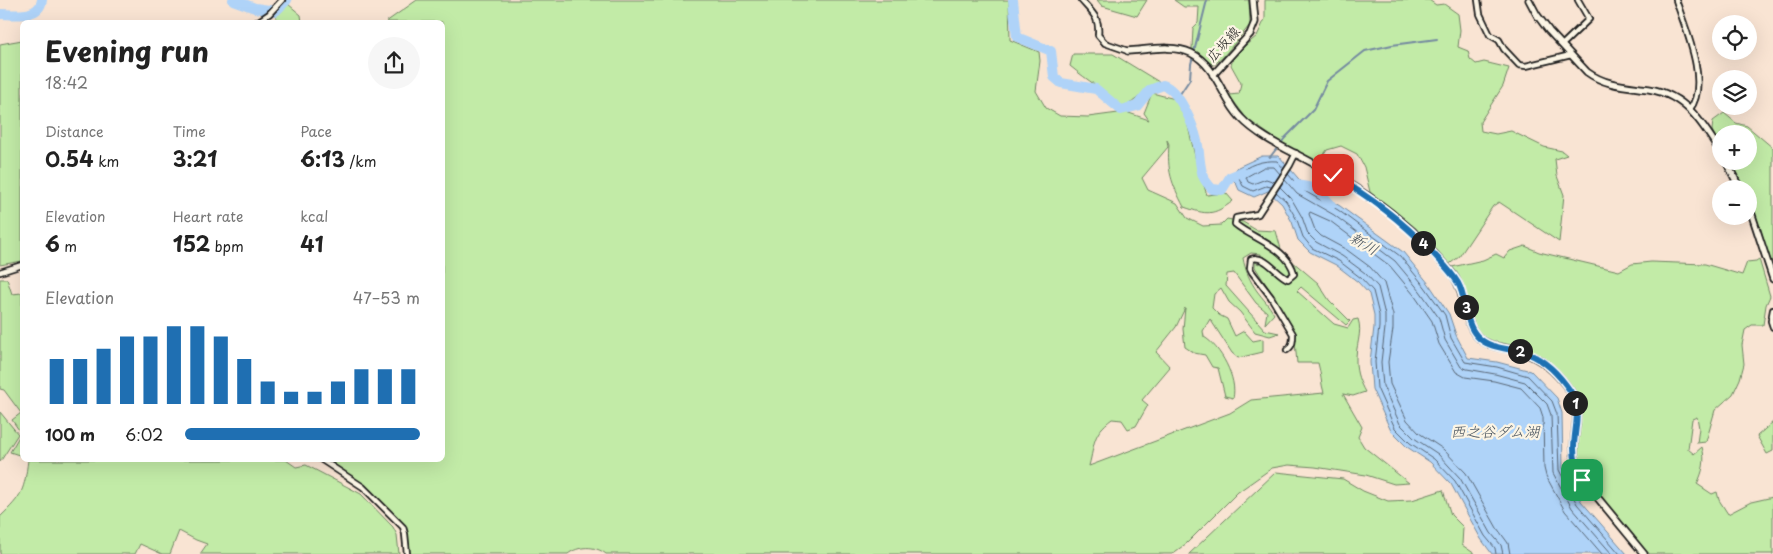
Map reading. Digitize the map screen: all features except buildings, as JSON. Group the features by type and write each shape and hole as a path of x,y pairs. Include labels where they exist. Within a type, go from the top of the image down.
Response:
{"street":[{"path":"260,20 269,14 282,0"},
{"path":"1081,0 1096,16 1099,25 1098,35 1105,43 1128,51 1170,49 1186,51 1202,60 1239,117 1249,126 1370,197 1411,230 1452,273 1460,285 1470,324 1476,336 1484,342 1517,350 1542,361 1570,391 1577,410 1574,446 1577,470 1582,480 1644,554"},
{"name":"広坂線","path":"1213,75 1250,34 1255,22 1253,0"},
{"path":"1478,0 1480,14 1490,35 1499,40 1504,49 1519,65 1526,66 1571,55"},
{"path":"1529,0 1541,21 1594,78 1622,87 1650,89 1669,95 1690,109 1705,126 1712,138"},
{"path":"1562,45 1589,19 1578,0"},
{"path":"1676,0 1692,46 1696,67 1697,94 1690,109"},
{"path":"1287,350 1293,340 1293,334 1252,272 1250,268 1251,259 1258,258 1264,260 1281,276 1288,279 1294,274 1293,268 1272,247 1235,224 1236,218 1258,214 1296,153"},
{"path":"1755,225 1773,279"},
{"path":"0,272 20,266"},
{"path":"1773,310 1771,321 1773,327"},
{"path":"325,462 363,487 403,527 407,554"}],"green space":[{"path":"417,0 1009,0 1010,40 1039,52 1040,61 1036,91 1046,108 1060,116 1088,117 1126,112 1149,120 1144,113 1152,93 1175,99 1187,122 1197,165 1207,195 1226,193 1233,201 1210,213 1184,207 1171,176 1169,144 1167,140 1168,147 1142,178 1148,190 1177,203 1187,218 1203,226 1221,225 1227,219 1243,222 1256,230 1276,231 1281,249 1318,283 1329,300 1350,321 1346,325 1301,287 1297,291 1334,324 1348,328 1353,320 1358,319 1360,330 1356,366 1365,392 1353,396 1343,394 1362,427 1358,437 1364,447 1409,483 1394,484 1366,475 1315,467 1289,465 1272,468 1238,492 1187,543 1172,554 606,554 597,549 582,548 568,554 410,554 405,526 399,518 371,490 332,462 445,462 445,20 389,20","holes":["1251,253 1261,254 1259,264 1255,262 1255,267 1287,318 1295,342 1297,363 1318,363 1324,393 1251,400 1230,413 1089,466 1095,439 1106,424 1112,419 1122,420 1128,429 1136,426 1148,405 1142,400 1170,367 1156,352 1176,327 1185,308 1183,329 1185,347 1194,353 1205,355 1212,367 1218,368 1225,396 1233,398 1233,382 1222,355 1204,337 1203,331 1210,319 1232,353 1238,358 1263,352 1263,339 1253,341 1244,331 1235,336 1227,319 1219,315 1212,308 1214,294 1221,288 1229,302 1240,312 1255,332 1270,336 1279,333 1265,330 1226,286 1227,274 1234,273 1256,303 1267,312 1265,324 1274,314 1252,283 1246,271 1243,258"]},
{"path":"1097,0 1147,0 1137,16 1102,6"},
{"path":"1174,0 1249,0 1250,25 1214,65 1192,49 1193,28 1198,23 1199,7 1184,7"},
{"path":"1265,0 1429,0 1436,5 1444,4 1458,14 1460,30 1458,47 1468,51 1470,59 1476,64 1484,62 1509,68 1503,86 1480,122 1481,131 1496,134 1511,131 1544,147 1562,151 1567,155 1555,159 1557,176 1564,195 1559,242 1499,202 1493,206 1459,257 1448,265 1416,228 1370,192 1364,167 1357,154 1341,146 1327,150 1317,165 1247,119 1229,95 1239,94 1241,83 1231,65 1235,54 1257,36 1265,19"},
{"path":"288,4 301,15 302,20 276,20 276,16"},
{"path":"20,40 20,261 0,265 0,44"},
{"path":"1073,54 1113,54 1159,82 1133,102 1121,107 1070,66"},
{"path":"1721,115 1726,115 1736,123 1743,125 1713,125 1713,121"},
{"path":"1757,134 1773,148 1773,260 1771,263 1757,222 1757,180 1737,180 1731,170 1757,170"},
{"path":"1525,246 1539,252 1619,271 1632,264 1651,262 1705,264 1742,275 1747,262 1759,259 1770,296 1766,305 1763,325 1752,325 1745,330 1742,345 1744,364 1733,394 1715,410 1706,442 1697,443 1699,428 1697,417 1692,419 1688,449 1694,454 1702,447 1703,466 1697,484 1712,494 1717,492 1719,500 1728,514 1751,502 1773,497 1773,554 1650,554 1643,549 1632,533 1587,485 1577,464 1576,450 1581,408 1571,388 1545,359 1523,350 1490,342 1479,337 1471,327 1453,275 1452,267 1483,260 1496,254 1504,258 1510,251"},
{"path":"0,279 7,279 12,294 20,293 20,412 4,390 0,389"},
{"path":"0,412 18,434 0,462"},
{"path":"20,414 20,432 12,420"},
{"path":"1773,422 1773,451 1767,454 1757,436"},
{"path":"20,435 20,455 10,452"},
{"path":"28,462 289,462 296,467 306,465 361,494 393,527 397,535 399,554 200,554 207,544 179,531 170,554 162,554 140,544 135,554 0,554 0,517 18,497 25,479"},
{"path":"1276,472 1343,479 1363,491 1388,501 1412,500 1443,490 1451,515 1463,527 1462,545 1475,554 1189,554"}],"water":[{"name":"西之谷ダム湖","path":"1262,156 1279,156 1304,185 1340,206 1403,252 1429,284 1449,314 1456,335 1468,358 1497,362 1531,371 1557,398 1562,413 1563,468 1581,501 1627,554 1492,554 1481,539 1451,484 1430,462 1407,447 1391,431 1372,389 1370,362 1374,315 1369,294 1358,282 1336,265 1310,252 1298,240 1292,222 1282,204 1268,191 1254,197 1239,190 1236,183 1230,177 1238,167"}],"waterway":[{"path":"0,14 19,15 31,13 40,6 42,0"},
{"name":"新川","path":"233,0 255,8 276,11 287,0"},
{"name":"新川","path":"1013,0 1017,37 1051,51 1054,77 1061,83 1096,89 1121,110 1137,106 1150,90 1163,85 1174,93 1185,108 1197,141 1203,176 1212,189 1222,190 1230,177 1242,172"},
{"path":"1178,97 1190,79 1191,64 1207,0"},
{"path":"1270,157 1285,138 1313,110 1327,81 1365,51 1437,39"},
{"name":"新川","path":"1296,185 1313,188 1320,192 1331,205"}],"route":[{"path":"1333,175 1370,197 1392,214 1411,230 1452,273 1460,285 1470,324 1476,336 1492,346 1517,350 1542,361 1570,391 1577,410 1574,457 1582,480"}]}
